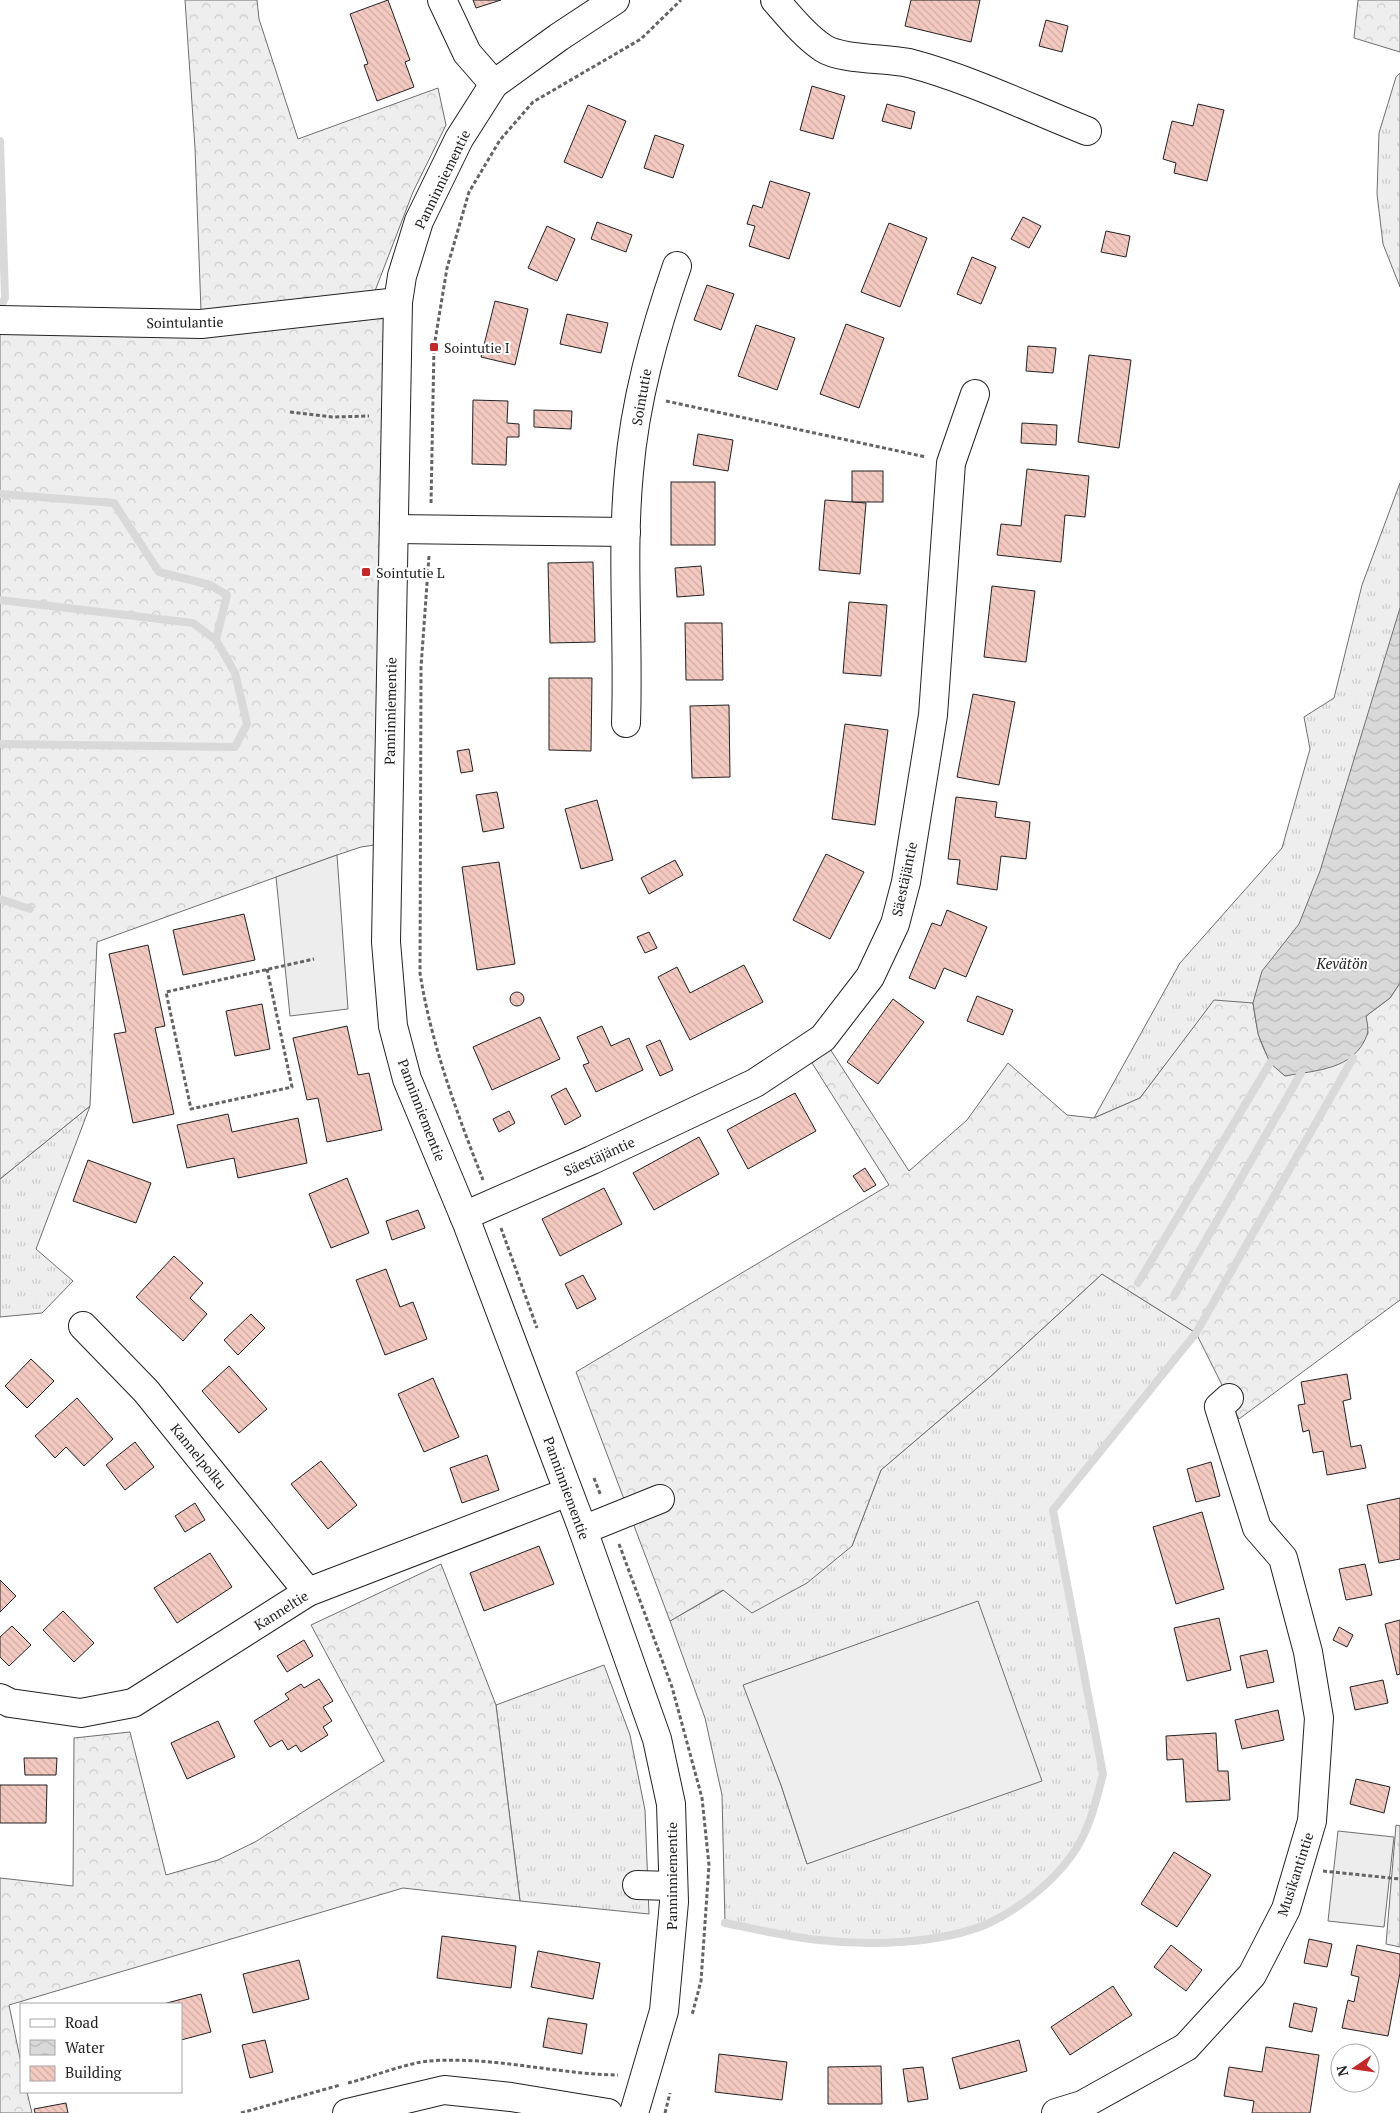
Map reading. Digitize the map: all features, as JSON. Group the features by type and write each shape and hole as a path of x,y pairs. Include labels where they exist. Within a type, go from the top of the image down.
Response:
{"street":[{"path":"442,0 467,53 494,84"},
{"name":"Panninniementie","path":"615,0 559,36 494,84 459,139 419,221 402,276 398,302 386,942 393,1026 407,1079 464,1216 583,1530 657,1739 671,1804 673,1886 664,2011 634,2113"},
{"path":"775,0 793,21 824,49 850,56 909,63 959,80 1087,131"},
{"name":"Sointutie","path":"626,723 626,532 629,471 653,334 677,266"},
{"name":"Sointulantie","path":"0,320 201,324 398,302"},
{"name":"Säestäjäntie","path":"464,1216 592,1160 755,1083 823,1038 870,976 895,924 906,882 931,725 951,463 976,394"},
{"path":"395,529 626,532"},
{"name":"Kannelpolku","path":"83,1326 146,1391 308,1592"},
{"name":"Musikantintie","path":"1056,2113 1082,2105 1186,2047 1252,1975 1286,1909 1312,1821 1319,1718 1308,1652 1283,1558 1257,1528 1219,1407 1229,1398"},
{"name":"Kanneltie","path":"0,1698 10,1703 81,1713 133,1703 308,1592 568,1492"},
{"path":"583,1530 660,1499"},
{"path":"637,1885 673,1886"},
{"path":"347,2113 444,2090 511,2097 608,2113"}],"path":[{"path":"541,1337 460,1119 427,1016 420,973 421,667 432,530 434,348 447,268 469,192 500,140 533,102 641,39 682,0"},
{"path":"641,396 791,426 951,463"},
{"path":"290,412 332,417 397,416"},
{"path":"267,969 292,1087 191,1109 166,992 267,969 314,959"},
{"path":"592,1472 672,1687 702,1798 708,1875 702,1982 691,2018"},
{"path":"1298,1868 1400,1879"},
{"path":"665,2113 671,2090"}],"green space":[{"path":"185,0 257,0 259,19 298,139 438,88 446,125 413,192 375,291 201,311 195,148"},
{"path":"1358,0 1400,0 1400,52 1354,38"},
{"path":"1400,73 1400,287 1383,244 1377,194 1379,133 1396,77"},
{"path":"398,302 388,843 361,847 337,855 97,942 90,1106 0,1179 0,320"},
{"path":"1400,483 1400,1057 1305,1119 1214,1001 1140,1098 1094,1118 1180,963 1282,848 1310,749 1304,717 1334,698 1362,585"},
{"path":"1400,983 1400,1300 1239,1419 1196,1333 1102,1274 990,1377 881,1470 852,1546 807,1583 752,1613 723,1590 670,1621 576,1372 889,1185 812,1063 830,1049 909,1171 967,1120 1008,1063 1067,1115 1094,1118 1140,1098 1214,1000 1253,1003 1259,1034 1265,1052 1285,1076 1368,1034 1366,1016 1390,998"},
{"path":"90,1106 36,1249 73,1281 42,1313 0,1317 0,1179"},
{"path":"1102,1274 1196,1333 1053,1510 1103,1774 1098,1795 1083,1836 1072,1855 1055,1876 1034,1895 1011,1911 987,1924 948,1936 904,1942 839,1942 795,1937 725,1923 722,1795 705,1718 670,1621 724,1590 852,1546 881,1470 990,1377","holes":["978,1602 807,1864 781,1785 744,1685"]},
{"path":"441,1564 496,1705 520,1901 403,1888 9,2005 20,2058 20,2093 27,2093 32,2113 0,2113 0,1878 73,1886 74,1738 130,1732 166,1875 218,1860 255,1842 384,1761 311,1625"},
{"path":"978,1601 1042,1781 807,1864 781,1785 743,1685"},
{"path":"604,1665 630,1735 645,1810 649,1914 520,1901 496,1705"},
{"path":"1396,1825 1400,1826 1400,1947 1386,1944"}],"shaded area":[{"path":"337,855 348,1009 290,1016 276,877"},
{"path":"1338,1831 1394,1837 1384,1927 1328,1921"}],"water":[{"name":"Kevätön","path":"1400,608 1400,983 1390,998 1366,1016 1367,1035 1361,1047 1353,1055 1344,1062 1322,1070 1285,1076 1270,1063 1258,1034 1253,1003 1262,971 1299,924 1320,871"}],"building":[{"path":"388,0 410,60 405,62 414,87 377,101 364,65 368,64 350,14"},
{"path":"473,0 501,0 476,8"},
{"path":"911,0 980,0 971,42 905,26"},
{"path":"1046,20 1068,26 1062,52 1039,46"},
{"path":"812,86 845,96 833,139 800,130"},
{"path":"887,104 915,112 911,129 882,121"},
{"path":"1198,104 1224,110 1207,181 1174,173 1176,163 1163,159 1172,121 1193,126"},
{"path":"588,105 626,121 602,178 564,162"},
{"path":"655,135 684,145 673,178 644,168"},
{"path":"770,181 810,193 789,259 749,246 755,226 747,224 753,205 762,208"},
{"path":"1023,217 1041,226 1029,248 1011,239"},
{"path":"597,222 632,235 626,252 591,239"},
{"path":"889,223 927,238 900,307 861,292"},
{"path":"547,226 575,239 557,281 528,268"},
{"path":"1106,231 1130,236 1126,257 1101,252"},
{"path":"972,257 996,267 981,304 957,294"},
{"path":"707,285 734,294 721,330 694,320"},
{"path":"495,301 528,309 515,365 481,357"},
{"path":"567,314 608,323 601,353 560,344"},
{"path":"846,324 884,338 859,408 820,394"},
{"path":"756,325 795,338 777,390 738,376"},
{"path":"1028,346 1056,348 1053,373 1026,371"},
{"path":"1089,355 1131,360 1119,448 1078,442"},
{"path":"473,400 508,401 507,423 519,424 519,437 507,437 506,465 472,464"},
{"path":"534,410 572,411 571,429 534,427"},
{"path":"1022,423 1057,425 1056,445 1021,443"},
{"path":"698,434 733,440 728,471 693,465"},
{"path":"1027,469 1089,476 1085,517 1065,515 1061,562 997,555 1001,524 1021,526"},
{"path":"852,471 883,471 883,502 852,502"},
{"path":"671,482 715,482 715,545 671,545"},
{"path":"825,500 866,503 860,574 819,570"},
{"path":"593,562 595,642 550,643 548,563"},
{"path":"701,566 704,595 677,597 675,568"},
{"path":"992,586 1035,591 1026,662 984,657"},
{"path":"849,602 887,605 881,676 843,673"},
{"path":"685,623 722,623 723,680 686,680"},
{"path":"549,678 592,678 591,751 549,750"},
{"path":"973,694 1015,702 999,785 957,777"},
{"path":"729,705 730,777 692,778 690,706"},
{"path":"845,724 888,730 875,825 832,819"},
{"path":"469,749 473,771 461,773 457,751"},
{"path":"497,792 504,828 483,832 476,795"},
{"path":"956,797 997,802 995,817 1030,822 1026,859 1001,856 997,890 957,884 960,860 948,859"},
{"path":"597,800 613,860 581,869 565,809"},
{"path":"826,854 864,872 830,939 793,920"},
{"path":"675,860 683,875 649,894 641,878"},
{"path":"499,862 515,964 477,970 462,867"},
{"path":"947,910 987,927 966,977 944,968 935,989 909,978 932,923 941,926"},
{"path":"244,914 255,960 183,975 173,930"},
{"path":"649,932 657,948 645,953 637,937"},
{"path":"148,945 165,1026 155,1028 174,1114 133,1123 114,1034 126,1032 109,954"},
{"path":"744,965 763,1002 690,1040 658,977 677,967 690,993"},
{"path":"514,992 520,992 524,999 520,1006 514,1006 510,1002 510,996"},
{"path":"977,996 1013,1010 1003,1035 967,1021"},
{"path":"893,999 924,1022 878,1084 847,1062"},
{"path":"262,1004 270,1049 235,1056 226,1011"},
{"path":"540,1017 560,1059 492,1090 473,1047"},
{"path":"347,1026 358,1075 369,1073 382,1130 327,1142 318,1098 307,1100 293,1038"},
{"path":"602,1026 611,1046 629,1038 643,1070 596,1092 583,1065 589,1063 577,1037"},
{"path":"660,1040 673,1070 660,1076 646,1046"},
{"path":"566,1088 581,1116 565,1125 551,1096"},
{"path":"795,1093 816,1131 748,1169 727,1130"},
{"path":"509,1111 515,1123 499,1132 493,1119"},
{"path":"228,1114 232,1132 298,1118 307,1163 238,1178 234,1158 187,1168 177,1125"},
{"path":"699,1137 719,1174 654,1210 633,1173"},
{"path":"88,1160 151,1183 136,1223 73,1201"},
{"path":"865,1168 876,1185 864,1192 853,1176"},
{"path":"347,1178 369,1233 331,1248 309,1194"},
{"path":"604,1188 622,1224 560,1256 542,1219"},
{"path":"418,1210 425,1228 392,1240 386,1221"},
{"path":"174,1256 203,1283 190,1298 207,1314 183,1341 136,1297"},
{"path":"386,1269 400,1307 413,1302 427,1339 385,1355 356,1280"},
{"path":"583,1275 596,1299 577,1309 565,1284"},
{"path":"251,1314 265,1328 238,1355 224,1340"},
{"path":"31,1359 54,1381 27,1408 5,1386"},
{"path":"229,1366 267,1409 239,1433 202,1391"},
{"path":"1347,1374 1351,1399 1343,1401 1351,1447 1361,1445 1366,1468 1327,1475 1323,1451 1313,1453 1309,1430 1303,1432 1298,1405 1305,1404 1301,1382"},
{"path":"433,1378 459,1437 424,1452 398,1394"},
{"path":"77,1398 113,1439 84,1466 66,1447 55,1458 35,1436"},
{"path":"135,1442 154,1467 125,1490 106,1465"},
{"path":"487,1455 499,1490 462,1503 450,1468"},
{"path":"321,1461 357,1505 328,1529 291,1484"},
{"path":"1211,1462 1220,1496 1196,1502 1187,1469"},
{"path":"1400,1498 1400,1559 1379,1563 1367,1505"},
{"path":"195,1503 205,1520 185,1532 175,1516"},
{"path":"1202,1512 1224,1589 1176,1604 1153,1527"},
{"path":"539,1546 554,1584 484,1611 470,1573"},
{"path":"210,1553 232,1587 177,1623 154,1588"},
{"path":"1365,1564 1372,1595 1346,1600 1339,1569"},
{"path":"0,1580 16,1596 0,1612"},
{"path":"63,1611 94,1643 74,1662 43,1630"},
{"path":"1219,1618 1231,1670 1187,1681 1174,1628"},
{"path":"1400,1620 1400,1674 1397,1675 1385,1624"},
{"path":"12,1626 31,1645 9,1666 0,1657 0,1637"},
{"path":"1339,1627 1353,1635 1347,1647 1333,1640"},
{"path":"304,1640 313,1656 287,1672 277,1656"},
{"path":"1267,1650 1274,1682 1247,1688 1240,1656"},
{"path":"319,1679 333,1701 323,1707 332,1721 323,1727 328,1735 301,1752 296,1745 288,1750 282,1740 270,1747 254,1721 289,1699 285,1694 301,1684 304,1688"},
{"path":"1383,1680 1388,1703 1355,1710 1350,1687"},
{"path":"1278,1710 1284,1740 1242,1749 1235,1720"},
{"path":"218,1721 235,1757 187,1779 171,1743"},
{"path":"1216,1733 1218,1771 1228,1771 1230,1800 1186,1802 1183,1759 1167,1760 1166,1736"},
{"path":"24,1758 57,1758 56,1775 25,1775"},
{"path":"1356,1779 1390,1787 1384,1813 1350,1804"},
{"path":"0,1785 47,1785 46,1823 0,1823"},
{"path":"1174,1852 1211,1875 1177,1927 1141,1904"},
{"path":"442,1936 516,1946 511,1988 437,1978"},
{"path":"1309,1939 1332,1944 1327,1967 1304,1963"},
{"path":"1171,1945 1202,1970 1186,1991 1154,1967"},
{"path":"1357,1945 1400,1954 1400,1973 1388,2036 1342,2028 1348,2000 1354,2002 1359,1977 1351,1975"},
{"path":"538,1951 600,1963 593,1999 531,1987"},
{"path":"299,1960 309,1999 253,2013 243,1974"},
{"path":"1113,1986 1132,2015 1070,2055 1051,2027"},
{"path":"201,1994 211,2032 182,2040 182,2003 167,2003"},
{"path":"1294,2003 1317,2008 1312,2032 1289,2027"},
{"path":"548,2018 587,2024 582,2054 543,2047"},
{"path":"265,2040 273,2072 250,2078 242,2045"},
{"path":"1019,2040 1027,2071 960,2089 952,2058"},
{"path":"1266,2047 1319,2055 1310,2113 1252,2113 1254,2101 1224,2096 1229,2067 1262,2072"},
{"path":"719,2054 787,2062 782,2100 715,2092"},
{"path":"881,2066 882,2104 828,2104 828,2067"},
{"path":"923,2067 928,2099 908,2102 903,2069"},
{"path":"66,2103 68,2113 35,2113 34,2109"}],"waterway":[{"path":"0,141 5,298 0,308"},
{"path":"0,494 114,503 159,572 210,585 227,595 216,640"},
{"path":"0,600 193,623 216,640 235,673 247,724 235,747 0,744"},
{"path":"0,899 30,909"},
{"path":"725,1923 795,1937 839,1942 904,1942 948,1936 987,1924 1011,1911 1034,1895 1055,1876 1072,1855 1087,1826 1103,1774 1053,1510 1196,1333 1353,1058"},
{"path":"1138,1283 1270,1063"},
{"path":"1174,1296 1301,1073"}],"place":[{"name":"Sointutie I","path":"434,347"},
{"name":"Sointutie L","path":"366,572"}]}
